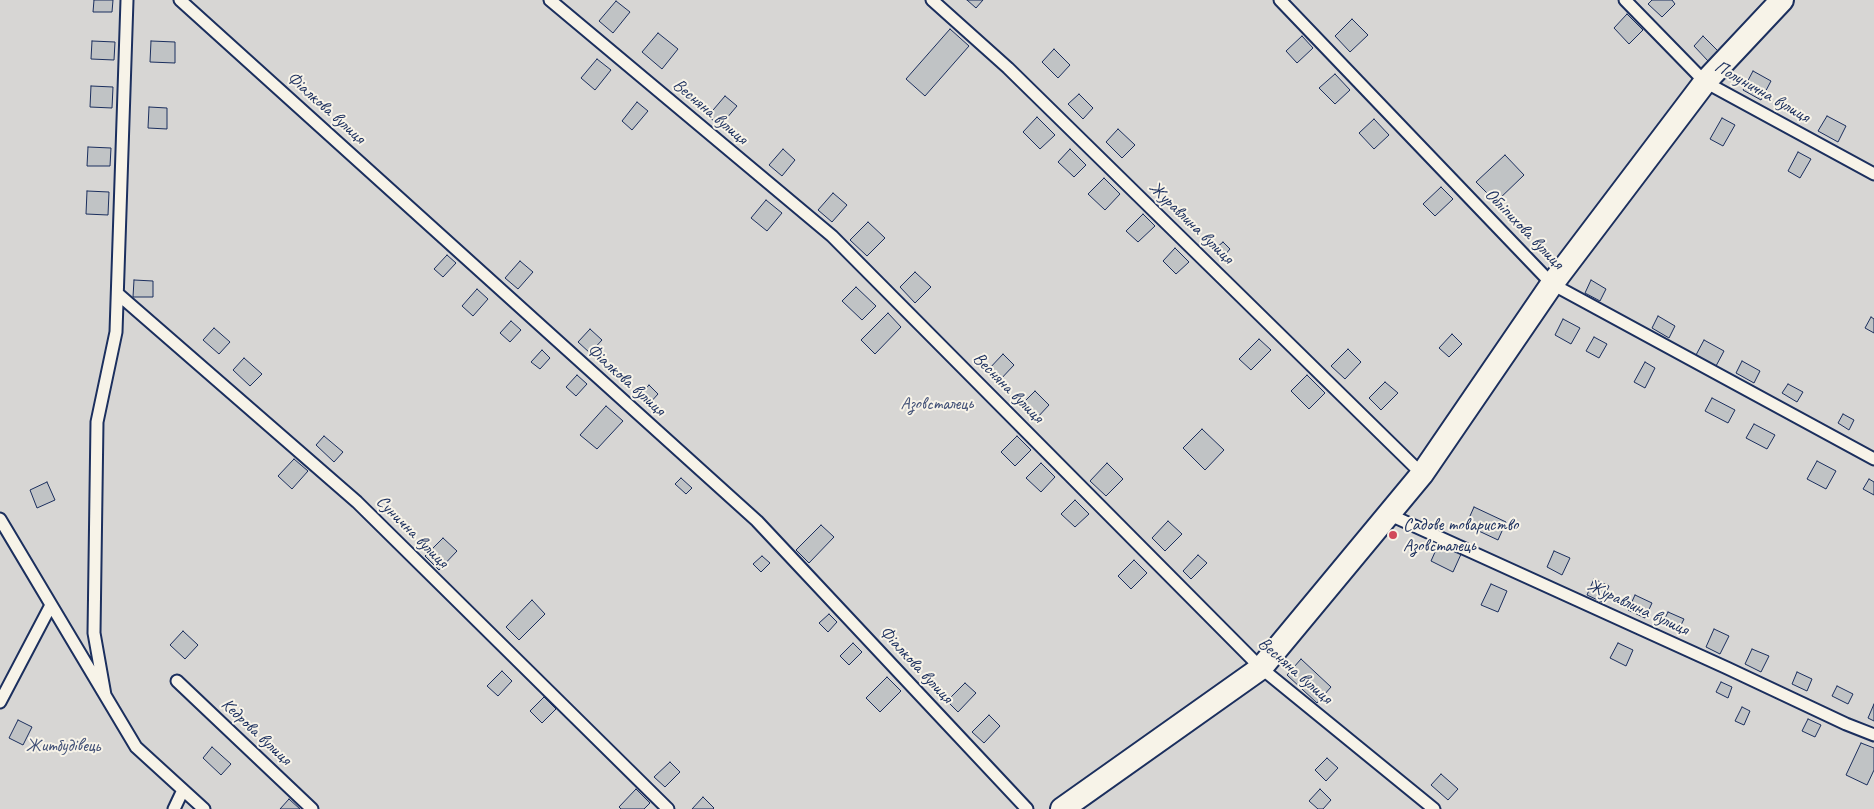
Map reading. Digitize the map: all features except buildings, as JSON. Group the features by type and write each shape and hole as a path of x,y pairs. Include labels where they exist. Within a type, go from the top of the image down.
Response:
{"street":[{"path":"1062,809 1261,668 1422,474 1552,284 1705,82 1782,0"}],"lane":[{"path":"105,695 94,633 97,422 116,332 127,0"},
{"name":"Фіалкова вулиця","path":"180,0 757,521 1027,809"},
{"name":"Весняна вулиця","path":"550,0 832,236 1261,668 1434,809"},
{"name":"Журавлина вулиця","path":"932,0 1008,68 1422,474"},
{"name":"Обліпихова вулиця","path":"1280,0 1552,284 1874,459"},
{"name":"Полунична вулиця","path":"1625,0 1705,82 1874,174"},
{"name":"Сунична вулиця","path":"118,294 357,502 668,809"},
{"name":"Журавлина вулиця","path":"1388,514 1846,724 1874,735"},
{"path":"0,519 136,747 204,809"},
{"path":"0,702 51,605"},
{"name":"Кедрова вулиця","path":"177,681 312,809"},
{"path":"174,809 183,790"}],"green space":[{"name":"Азовсталець","path":"0,0 1874,0 1874,809 0,809"}],"place":[{"name":"Садове товариство Азовсталець","path":"1393,535"}],"park label":[{"name":"Житбудівець","path":"63,746"}]}
